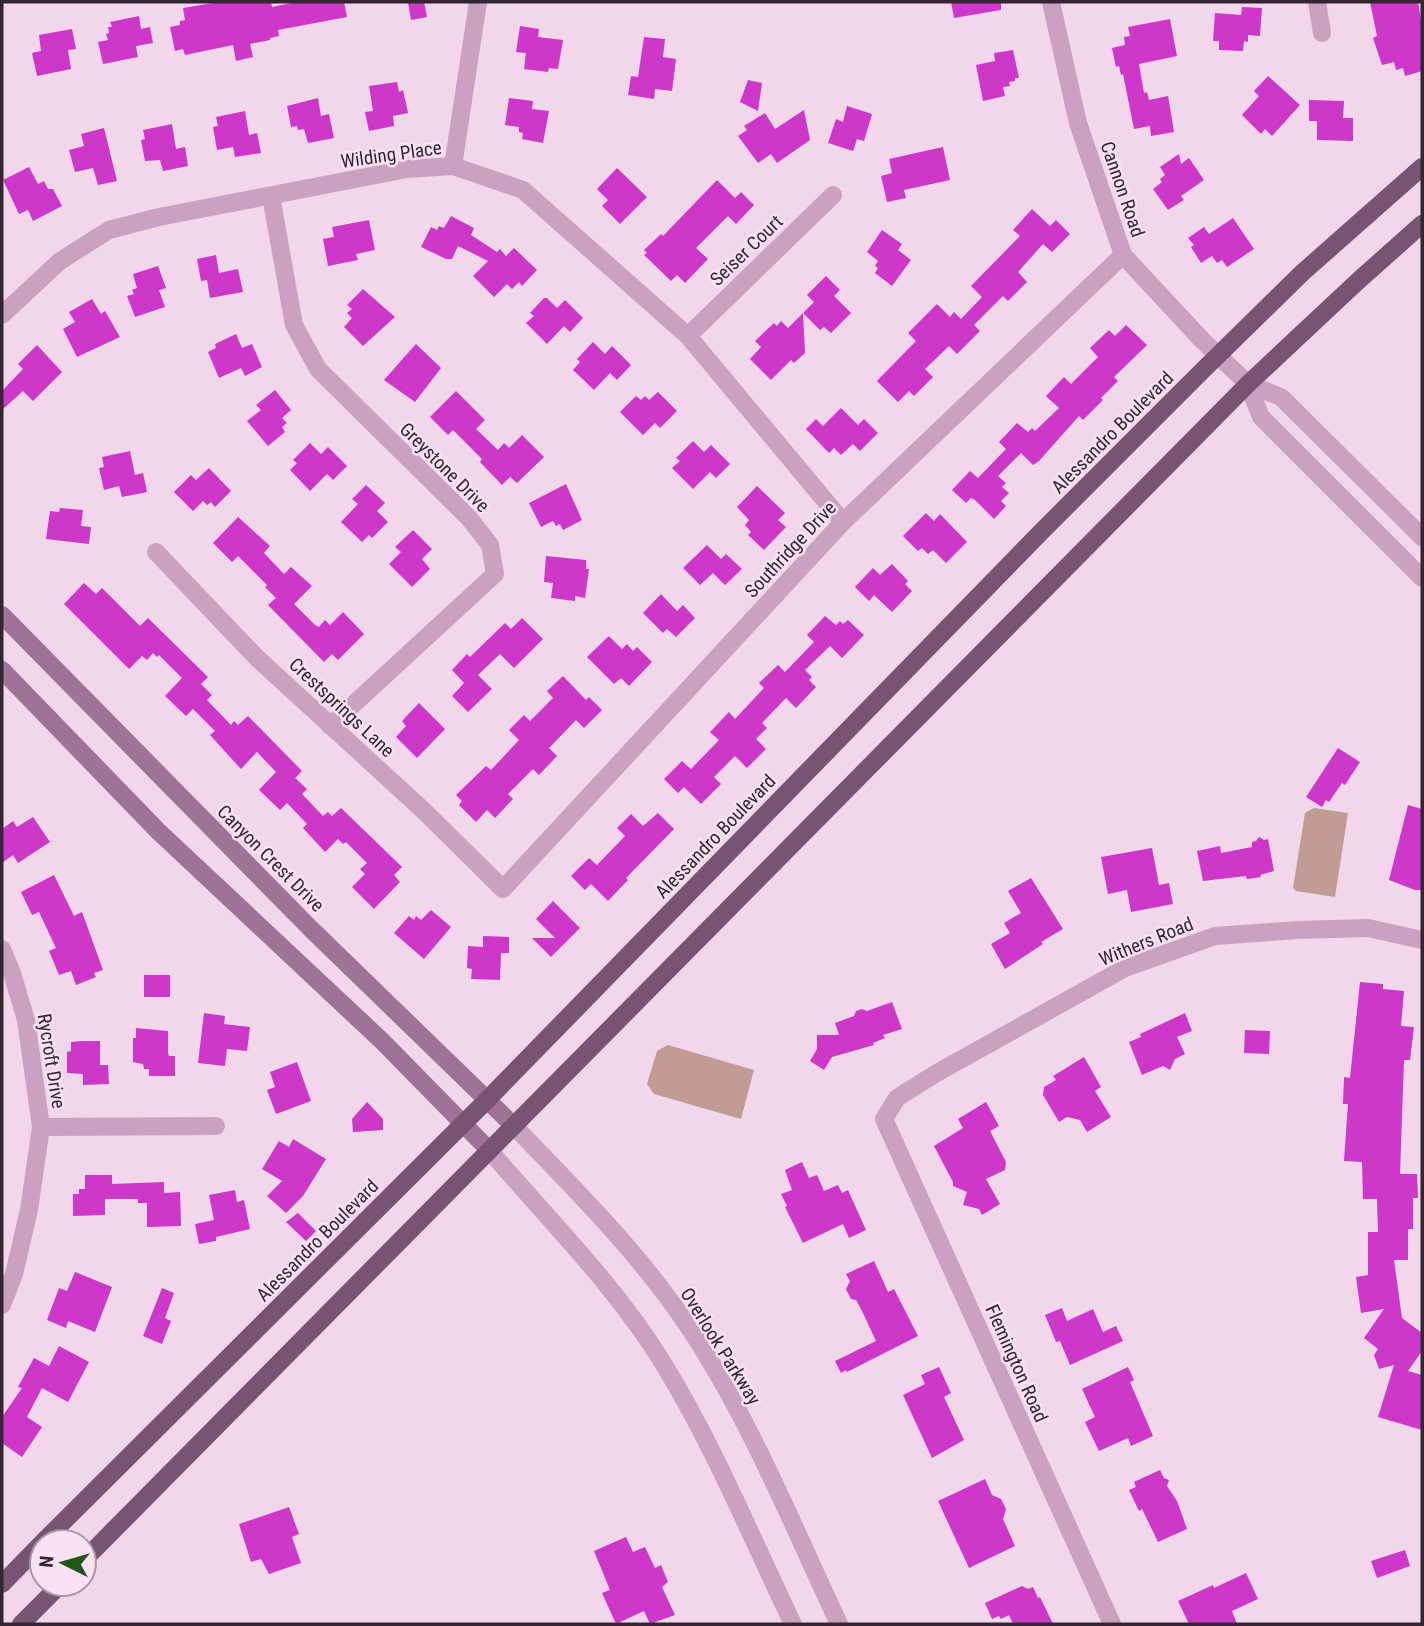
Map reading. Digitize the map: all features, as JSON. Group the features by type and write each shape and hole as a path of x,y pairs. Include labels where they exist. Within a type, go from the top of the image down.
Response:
{"main road":[{"name":"Alessandro Boulevard","path":"58,1528 487,1100 1044,529 1218,355 1302,273 1422,166"},
{"path":"98,1546 1248,384 1422,224"},
{"name":"Canyon Crest Drive","path":"2,615 312,929 514,1126"},
{"path":"2,670 158,831 382,1041 489,1150"},
{"name":"Alessandro Boulevard","path":"2,1584 28,1558"},
{"path":"21,1624 47,1598"}],"street":[{"path":"453,166 478,2"},
{"name":"Cannon Road","path":"1051,2 1078,123 1123,255 1248,384 1281,397 1422,537"},
{"path":"1317,2 1322,33"},
{"name":"Wilding Place","path":"2,315 60,261 109,230 159,217 407,169 453,166 523,190 688,336 843,522"},
{"name":"Seiser Court","path":"688,336 832,195"},
{"name":"Greystone Drive","path":"271,196 294,325 318,369 469,518 490,545 495,574 330,726"},
{"name":"Southridge Drive","path":"503,888 843,522 1123,255"},
{"name":"Cannon Road","path":"1248,384 1261,417 1422,578"},
{"name":"Crestsprings Lane","path":"156,552 257,657 503,888"},
{"name":"Withers Road","path":"884,1119 897,1098 935,1074 1125,968 1216,936 1368,928 1422,940"},
{"name":"Rycroft Drive","path":"2,949 26,1020 41,1127 29,1209 14,1274 2,1305"},
{"name":"Flemington Road","path":"884,1119 1112,1624"},
{"path":"41,1127 216,1126"},
{"name":"Overlook Parkway","path":"514,1126 629,1251 687,1325 738,1410 839,1624"},
{"path":"489,1150 632,1317 663,1363 714,1457 793,1624"}],"shaded area":[{"path":"1314,808 1348,813 1335,897 1296,891 1293,888 1305,813"},
{"path":"668,1045 754,1070 741,1119 654,1094 647,1084 657,1051"}],"building":[{"path":"219,2 271,2 272,7 296,2 344,2 347,17 278,30 279,36 250,44 253,57 236,61 233,45 185,55 183,49 175,51 170,27 180,25 180,21 185,20 183,8"},
{"path":"408,2 424,2 427,17 411,20"},
{"path":"951,2 1001,2 1001,10 954,18"},
{"path":"1370,2 1418,2 1422,26 1422,71 1405,76 1403,68 1396,70 1394,62 1382,65 1373,38 1377,36"},
{"path":"1242,7 1262,8 1260,36 1248,35 1243,51 1219,50 1219,41 1213,41 1215,13 1241,15"},
{"path":"139,16 141,29 150,27 153,43 136,46 138,57 103,64 98,42 108,40 106,34 109,33 108,27 112,27 110,22"},
{"path":"1170,19 1177,56 1139,64 1144,93 1147,92 1149,100 1168,96 1171,113 1174,132 1151,136 1150,126 1134,129 1123,74 1121,75 1119,66 1116,67 1112,48 1125,45 1124,37 1130,36 1128,27"},
{"path":"520,26 539,29 538,37 563,40 558,69 549,68 548,72 524,69 526,53 516,52"},
{"path":"72,29 76,49 68,50 71,69 37,76 32,53 41,51 39,35"},
{"path":"644,37 665,39 663,57 676,59 672,91 655,89 654,99 628,95 631,76 638,77"},
{"path":"1013,50 1019,78 1009,82 1010,86 1003,87 1005,96 983,101 976,65 995,61 994,53"},
{"path":"1268,76 1300,105 1272,136 1265,129 1261,134 1242,115 1259,96 1254,91"},
{"path":"748,80 762,83 758,111 740,102"},
{"path":"397,82 399,92 403,90 408,113 393,116 394,126 369,131 365,112 373,111 369,86"},
{"path":"318,98 321,116 329,114 334,138 308,143 304,129 291,127 287,106"},
{"path":"509,98 533,101 532,109 549,111 543,143 522,139 523,133 519,132 519,127 505,125"},
{"path":"1309,100 1344,101 1343,118 1353,118 1353,141 1317,140 1317,121 1309,121"},
{"path":"847,106 872,114 864,141 857,139 853,151 828,143 836,119 843,122"},
{"path":"804,110 810,140 777,163 771,154 758,163 738,136 747,130 744,126 765,113 775,129"},
{"path":"245,111 249,135 257,133 261,153 235,157 233,147 217,150 213,127 218,126 216,117"},
{"path":"172,124 176,149 185,147 188,166 163,171 160,160 145,161 141,140 145,139 143,130"},
{"path":"104,128 117,181 98,185 93,168 75,172 69,150 84,146 81,134"},
{"path":"943,147 950,180 904,190 906,198 887,202 881,176 892,173 889,159"},
{"path":"1179,154 1181,164 1189,158 1204,180 1181,196 1184,200 1168,210 1153,189 1162,182 1160,179 1165,175 1160,167"},
{"path":"29,167 38,184 44,181 48,189 53,189 62,206 33,221 28,210 19,214 3,180"},
{"path":"617,168 647,197 620,224 602,206 608,200 597,189"},
{"path":"717,180 735,198 741,192 754,205 736,224 728,216 696,248 708,259 685,283 677,275 671,281 644,255 647,253 644,250 661,234 663,236"},
{"path":"1032,209 1050,226 1056,220 1070,234 1052,252 1043,244 1018,272 1027,282 1008,301 1003,296 974,325 980,331 957,354 949,346 925,369 933,377 914,396 909,391 898,402 877,381 916,341 908,333 937,304 950,317 954,312 961,319 982,297 971,286 1020,236 1013,230"},
{"path":"451,216 474,228 471,235 497,252 500,249 506,256 514,248 537,270 522,286 519,282 512,289 507,284 494,297 473,276 488,261 458,246 452,259 446,259 421,247 431,227 437,230 439,226 444,228"},
{"path":"1233,218 1254,249 1227,267 1222,260 1217,263 1212,256 1201,263 1188,238 1204,227 1209,234"},
{"path":"369,220 375,250 356,254 358,260 328,266 323,239 334,237 332,227"},
{"path":"882,230 902,244 898,250 911,260 892,286 875,273 878,261 867,252"},
{"path":"216,255 219,273 238,269 243,292 210,298 207,280 201,281 197,259"},
{"path":"158,266 166,288 159,290 165,307 135,317 127,296 134,294 132,290 137,288 133,274"},
{"path":"826,276 840,290 834,296 851,313 831,333 824,327 820,330 803,313 814,302 807,295"},
{"path":"363,289 395,317 363,346 344,327 352,318 347,313 352,309 347,305"},
{"path":"544,298 557,308 565,300 583,318 570,332 564,326 547,344 526,323 534,316 530,313"},
{"path":"92,299 101,314 105,311 120,337 77,357 63,329 75,322 69,312"},
{"path":"803,313 805,353 794,363 791,360 771,380 750,359 761,347 755,341 774,323 777,326 781,321 788,328"},
{"path":"1126,325 1147,345 1114,377 1118,381 1101,398 1103,400 1083,420 1079,416 1039,461 1033,465 1021,453 998,476 1006,483 1002,487 1009,493 1001,501 1006,506 994,519 975,500 971,498 966,503 952,490 970,471 978,478 1006,449 999,442 1017,423 1028,432 1032,428 1035,431 1059,408 1046,396 1064,377 1071,384 1098,357 1090,348 1109,330 1115,336"},
{"path":"236,334 242,348 252,344 262,367 245,376 241,368 219,378 208,352 216,348 215,344"},
{"path":"593,342 605,354 612,346 631,365 617,380 610,373 594,390 573,370 580,362 577,359"},
{"path":"416,344 441,368 415,402 384,380"},
{"path":"37,345 62,372 33,401 23,391 2,410 2,391 23,369 18,364"},
{"path":"275,390 291,410 282,418 287,423 282,427 285,432 268,446 247,421 261,410 256,405"},
{"path":"456,391 485,420 476,429 498,450 504,443 509,448 522,435 544,457 517,483 510,477 502,485 480,462 482,459 453,430 448,435 430,417"},
{"path":"658,392 677,411 660,428 655,423 643,435 620,412 636,396 641,400 645,396 649,400"},
{"path":"841,408 858,425 864,419 878,433 860,451 853,444 841,455 834,448 829,453 806,429 816,419 823,426"},
{"path":"693,441 704,452 711,445 730,464 716,478 710,472 693,489 672,468 680,461 676,458"},
{"path":"310,443 321,454 328,447 347,466 333,480 327,474 310,491 290,470 297,463 293,460"},
{"path":"130,451 135,475 143,473 147,492 122,497 119,486 104,490 99,468 104,467 102,457"},
{"path":"209,468 231,491 215,507 211,502 207,505 203,501 193,511 174,492 191,475 196,480"},
{"path":"566,484 582,520 563,530 560,524 556,526 553,521 541,527 529,503"},
{"path":"366,485 385,503 377,511 388,522 372,538 369,535 362,542 341,522 358,504 352,499"},
{"path":"757,486 785,513 778,520 786,527 764,550 748,535 751,532 745,525 749,520 737,507"},
{"path":"60,508 83,510 81,526 91,527 89,544 46,539 50,511 59,512"},
{"path":"926,513 934,521 940,514 967,542 946,563 933,550 928,554 922,548 918,551 903,536"},
{"path":"238,517 270,546 264,553 284,574 291,567 312,586 294,604 315,625 319,627 325,620 330,625 343,612 364,634 338,660 332,654 324,662 268,605 276,598 265,587 267,585 238,556 232,562 213,543"},
{"path":"413,530 432,549 422,559 430,569 412,587 389,564 401,552 395,547"},
{"path":"707,545 721,559 726,554 742,569 725,585 713,573 700,585 683,568"},
{"path":"546,556 586,560 586,569 589,569 585,598 575,596 575,601 551,598 553,583 544,582"},
{"path":"892,564 908,581 905,584 912,591 892,612 874,595 869,601 855,587 873,568 880,575"},
{"path":"84,583 96,594 102,588 140,626 148,618 208,677 201,684 212,695 207,700 231,725 234,721 238,725 248,716 302,771 295,778 307,789 302,794 323,816 328,812 332,816 341,808 402,867 394,875 400,882 374,909 352,887 365,874 360,869 367,863 346,842 343,844 338,839 325,852 303,828 307,824 287,803 280,810 259,790 276,772 257,752 241,769 210,735 215,731 193,709 186,716 165,696 182,678 159,655 157,657 153,653 147,660 142,656 129,669 64,604"},
{"path":"661,594 677,611 683,605 695,618 676,637 667,629 663,633 643,613"},
{"path":"825,616 836,625 840,621 843,624 848,620 864,635 842,658 830,646 805,670 816,687 796,708 786,698 762,723 767,728 756,739 766,749 747,768 735,756 714,777 721,784 701,804 684,787 678,793 664,779 682,761 691,769 719,740 710,732 729,712 735,719 764,688 759,683 778,665 785,672 814,642 807,635"},
{"path":"522,618 543,639 514,668 500,654 478,675 492,689 468,712 452,696 464,683 452,670 467,654 470,657 505,623 511,629"},
{"path":"609,636 622,649 627,644 633,651 637,647 652,662 629,686 621,678 614,684 587,657"},
{"path":"563,676 586,700 589,697 602,710 584,728 576,720 549,748 557,756 539,775 533,769 508,794 513,799 495,818 487,810 476,822 459,805 462,801 456,795 486,766 491,770 519,740 509,730 524,715 530,721 553,698 547,691"},
{"path":"419,703 445,729 417,758 396,737 406,726 402,721"},
{"path":"1338,748 1360,762 1345,785 1342,783 1329,802 1326,800 1322,807 1306,797"},
{"path":"1408,805 1422,809 1422,890 1389,880"},
{"path":"658,813 674,829 626,878 628,880 608,901 591,884 585,890 571,876 589,858 597,865 625,836 617,828 631,814 643,826"},
{"path":"33,817 50,842 18,863 13,855 2,863 2,829 13,821 17,827"},
{"path":"1259,837 1268,839 1274,871 1247,879 1246,876 1203,881 1197,851 1220,846 1221,853 1252,847 1252,842"},
{"path":"1152,848 1159,885 1169,883 1173,904 1131,912 1127,890 1108,894 1101,857"},
{"path":"54,875 74,916 82,912 103,970 94,973 96,977 76,985 71,971 59,975 49,951 56,948 39,912 32,915 21,892"},
{"path":"1031,878 1063,929 1005,969 991,944 1010,933 1004,923 1021,913 1008,891"},
{"path":"553,901 580,928 551,957 532,938 555,938 536,919"},
{"path":"431,910 451,927 424,959 394,933 409,916 414,920 416,916 421,920"},
{"path":"483,936 509,937 509,953 501,953 500,980 471,979 472,969 467,968 468,946 483,947"},
{"path":"144,975 170,975 170,997 144,997"},
{"path":"1360,982 1383,984 1383,989 1404,991 1401,1026 1414,1027 1410,1060 1404,1060 1400,1174 1417,1174 1418,1198 1413,1198 1413,1229 1408,1229 1408,1260 1394,1260 1402,1318 1422,1333 1422,1351 1408,1371 1422,1375 1422,1430 1378,1417 1394,1365 1379,1369 1374,1355 1378,1349 1364,1338 1384,1309 1361,1313 1356,1277 1368,1275 1368,1232 1378,1232 1377,1199 1363,1199 1362,1162 1344,1161 1348,1104 1343,1104 1344,1077 1350,1078"},
{"path":"892,1002 902,1029 883,1035 885,1038 873,1043 874,1045 832,1057 824,1070 810,1061 817,1049 817,1035 839,1035 835,1023 854,1016 856,1011 867,1011"},
{"path":"204,1013 225,1016 224,1024 250,1027 247,1051 227,1049 225,1066 198,1063"},
{"path":"1185,1013 1192,1031 1177,1037 1185,1054 1175,1059 1170,1070 1163,1066 1142,1075 1129,1042"},
{"path":"136,1028 168,1031 168,1053 169,1056 175,1056 175,1076 149,1076 149,1069 144,1069 143,1064 133,1062 133,1038 136,1038"},
{"path":"1245,1030 1270,1031 1269,1054 1244,1053"},
{"path":"100,1041 100,1065 108,1065 109,1084 83,1085 83,1074 67,1073 67,1052 71,1051 71,1042"},
{"path":"1084,1057 1101,1087 1095,1091 1111,1117 1087,1132 1080,1120 1067,1117 1059,1122 1043,1095 1044,1087 1056,1080 1053,1076"},
{"path":"297,1062 311,1101 276,1114 267,1090 275,1087 270,1072"},
{"path":"367,1102 383,1119 383,1130 353,1132 352,1119"},
{"path":"986,1102 999,1126 990,1131 1006,1162 1005,1170 986,1179 1000,1204 982,1215 979,1209 963,1205 967,1192 953,1186 934,1146 963,1128 958,1119"},
{"path":"293,1139 326,1159 303,1196 286,1213 267,1196 282,1181 262,1169 279,1141 289,1147"},
{"path":"802,1162 809,1178 817,1175 824,1191 838,1185 842,1193 848,1190 866,1230 849,1238 843,1224 803,1243 781,1194 792,1190 785,1170"},
{"path":"85,1175 112,1175 112,1184 164,1182 164,1193 180,1192 181,1226 147,1227 147,1203 138,1203 138,1199 105,1199 105,1215 73,1216 73,1194 79,1194 79,1189 85,1189"},
{"path":"235,1190 237,1202 244,1200 250,1229 199,1244 195,1224 214,1220 209,1195"},
{"path":"298,1213 316,1231 306,1241 286,1222"},
{"path":"874,1261 888,1292 894,1289 918,1336 841,1373 835,1361 876,1341 856,1300 851,1299 846,1289 850,1281 846,1274"},
{"path":"75,1272 112,1287 95,1332 68,1321 66,1328 47,1320 59,1288 67,1291"},
{"path":"162,1288 174,1293 165,1318 171,1321 162,1344 143,1336"},
{"path":"1062,1308 1067,1321 1093,1309 1103,1332 1116,1326 1123,1341 1070,1365 1060,1341 1056,1342 1045,1315"},
{"path":"59,1346 89,1362 68,1402 42,1388 27,1417 42,1427 22,1457 2,1443 2,1417 22,1388 18,1387 34,1358 49,1366"},
{"path":"939,1367 951,1393 944,1397 964,1440 932,1458 903,1395 925,1384 921,1375"},
{"path":"1128,1367 1134,1380 1130,1382 1153,1436 1131,1446 1128,1438 1099,1451 1085,1422 1095,1417 1082,1389"},
{"path":"1160,1470 1164,1478 1169,1480 1167,1486 1177,1501 1187,1529 1158,1542 1129,1490 1136,1487 1134,1482"},
{"path":"985,1479 992,1495 1001,1499 1006,1509 1003,1519 1015,1546 969,1568 938,1501"},
{"path":"289,1507 299,1534 292,1537 301,1563 269,1574 261,1559 251,1562 239,1524"},
{"path":"626,1537 633,1552 645,1547 655,1568 661,1565 668,1582 662,1587 675,1615 650,1624 644,1611 616,1624 602,1593 610,1590 594,1551"},
{"path":"1405,1550 1410,1566 1377,1578 1371,1561"},
{"path":"1246,1573 1258,1599 1232,1611 1237,1624 1189,1624 1178,1601"},
{"path":"1022,1586 1028,1589 1033,1587 1053,1624 1013,1624 1009,1615 992,1619 985,1603"}]}
